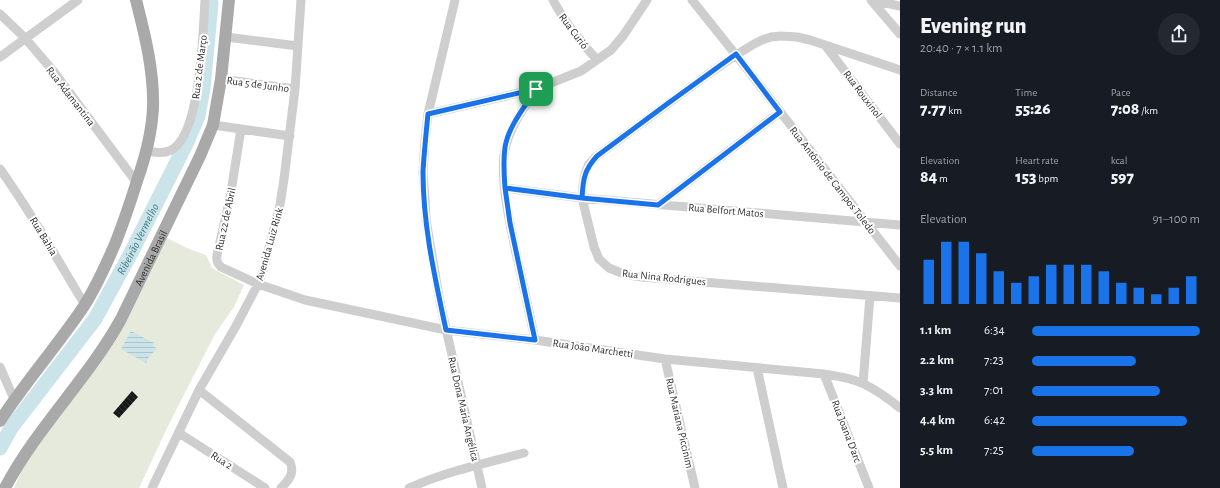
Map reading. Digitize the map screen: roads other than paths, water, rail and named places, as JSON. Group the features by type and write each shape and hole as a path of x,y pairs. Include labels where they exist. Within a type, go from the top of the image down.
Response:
{"main road":[{"path":"0,421 14,399 85,304 108,259 130,205 147,151 153,115 149,53 136,0"},
{"name":"Avenida Brasil","path":"5,488 22,458 87,372 112,336 200,156 213,125 221,78 229,0"}],"street":[{"path":"0,57 78,0"},
{"name":"Rua 2 de Março","path":"147,151 169,151 176,147 186,133 196,99 200,76 205,0"},
{"name":"Avenida Luiz Rink","path":"152,488 199,390 236,326 258,284 263,271 280,205 290,136 295,89 300,0"},
{"name":"Rua Dona Maria Angélica","path":"455,0 428,114 423,173 426,220 430,251 446,330 482,488"},
{"name":"Rua Curió","path":"553,0 561,15 598,60"},
{"path":"428,114 536,89 581,71 611,50 623,36 647,0"},
{"name":"Rua Antônio de Campos Toledo","path":"692,0 736,54 900,266"},
{"path":"871,0 900,6"},
{"path":"871,0 900,34"},
{"name":"Rua Adamantina","path":"0,14 25,38 54,72 137,182"},
{"name":"Rua Nina Rodrigues","path":"900,70 803,38 781,36 762,40 736,54 597,156 589,164 585,174 582,198 596,254 604,264 615,272 641,277 900,298"},
{"path":"226,37 298,46"},
{"name":"Rua Rouxinol","path":"825,45 900,144"},
{"name":"Rua 5 de Junho","path":"221,78 295,89"},
{"path":"535,340 510,223 505,188 504,160 505,146 510,132 517,118 536,89"},
{"path":"658,205 780,112"},
{"path":"213,125 290,136"},
{"name":"Rua 22 de Abril","path":"241,129 230,198 216,261 222,267 258,284"},
{"name":"Rua Bahia","path":"0,169 36,223 85,304"},
{"name":"Rua Belfort Matos","path":"505,188 582,198 900,225"},
{"name":"Rua João Marchetti","path":"258,284 305,300 446,330 535,340 665,359 824,374 863,383 900,408"},
{"path":"863,383 870,296"},
{"name":"Rua Mariana Piccinim","path":"665,359 695,488"},
{"path":"0,367 14,399"},
{"path":"757,368 783,488"},
{"name":"Rua Joana D'arc","path":"824,374 869,488"},
{"path":"199,390 290,462 292,467 291,476 281,488"},
{"name":"Rua 2","path":"179,433 265,488"},
{"path":"408,488 476,465 524,453"}],"water":[{"path":"131,331 154,343 153,347 157,348 146,363 121,349"}],"waterway":[{"name":"Ribeirão Vermelho","path":"0,448 11,428 95,319 131,253 186,144 198,116 203,89 211,3"}]}
